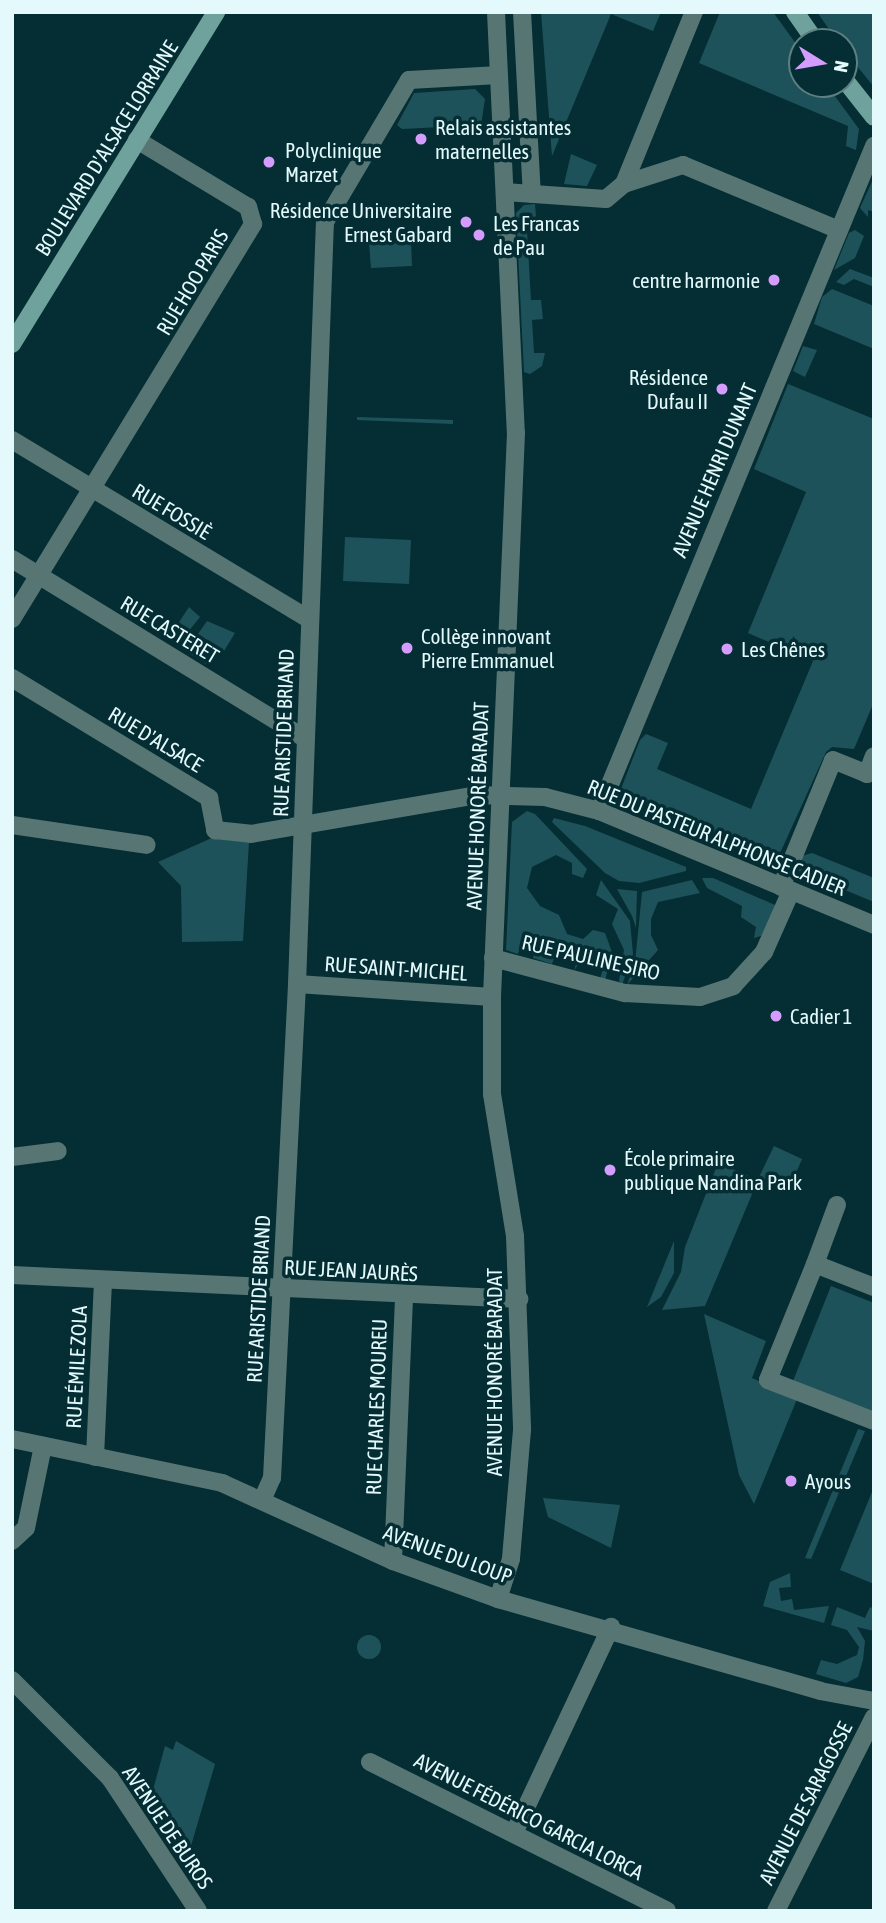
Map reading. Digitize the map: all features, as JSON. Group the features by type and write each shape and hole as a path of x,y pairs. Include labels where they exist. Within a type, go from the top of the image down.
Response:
{"main road":[{"name":"BOULEVARD D'ALSACE LORRAINE","path":"12,344 216,12"},
{"path":"795,12 806,28"},
{"path":"858,97 874,117"}],"street":[{"name":"AVENUE HONORÉ BARADAT","path":"495,12 516,433 493,958 492,1094 519,1299 519,1476 511,1559 498,1599"},
{"path":"522,12 532,194"},
{"path":"624,184 694,12"},
{"name":"RUE ARISTIDE BRIAND","path":"263,1498 272,1478 297,984 325,222 409,80 499,75"},
{"name":"RUE HOO PARIS","path":"12,619 253,224 248,207 137,140"},
{"name":"AVENUE HENRI DUNANT","path":"599,811 874,146"},
{"path":"505,192 606,199 624,184 683,165 839,230"},
{"name":"RUE FOSSIÈ","path":"12,440 310,620"},
{"name":"RUE CASTERET","path":"12,559 304,738"},
{"name":"RUE D'ALSACE","path":"12,678 209,798 215,830 251,834 303,825"},
{"name":"RUE PAULINE SIRO","path":"493,958 625,993 700,997 733,986 765,952 833,760 867,774 874,756"},
{"name":"RUE DU PASTEUR ALPHONSE CADIER","path":"303,825 499,795 545,797 599,811 874,925"},
{"path":"12,825 147,845"},
{"name":"RUE SAINT-MICHEL","path":"297,984 492,997"},
{"path":"12,1157 58,1151"},
{"path":"837,1205 768,1380 874,1421"},
{"path":"815,1264 874,1287"},
{"name":"RUE JEAN JAURÈS","path":"12,1275 404,1296 519,1299"},
{"name":"RUE ÉMILE ZOLA","path":"95,1457 103,1280"},
{"name":"RUE CHARLES MOUREU","path":"393,1562 404,1296"},
{"name":"AVENUE DU LOUP","path":"12,1439 222,1483 263,1498 393,1562 498,1599 611,1628 820,1691 874,1701"},
{"path":"12,1541 26,1528 43,1446"},
{"path":"514,1833 611,1628"},
{"name":"AVENUE DE BUROS","path":"12,1680 110,1778 198,1911"},
{"name":"AVENUE DE SARAGOSSE","path":"776,1911 874,1717"},
{"name":"AVENUE FÉDÉRICO GARCIA LORCA","path":"370,1762 667,1911"}],"shaded area":[{"path":"541,12 661,12 653,31 611,14 552,156"},
{"path":"720,12 773,12 788,33 788,98 836,98 859,129 856,150 846,146 848,126 699,63"},
{"path":"817,12 874,12 874,87 858,67 858,28 828,28"},
{"path":"475,89 485,99 481,125 402,129 397,125 414,93"},
{"path":"571,154 597,165 587,186 564,184"},
{"path":"874,177 874,212 868,210 868,217 860,208"},
{"path":"535,204 537,230 527,231 531,300 541,300 543,319 532,320 534,353 545,353 542,366 530,374 524,372 516,213 524,205"},
{"path":"855,230 864,236 855,258 834,270 849,233"},
{"path":"411,241 412,266 371,268 369,243"},
{"path":"850,269 874,278 874,287 854,279 844,285 836,282"},
{"path":"832,289 874,306 874,349 814,324 822,297"},
{"path":"803,346 817,350 805,377 793,371"},
{"path":"788,384 874,419 874,702 854,749 832,747 826,752 776,862 619,794 640,740 646,734 668,743 657,769 751,809 813,661 748,633 806,492 754,469"},
{"path":"357,417 453,420 453,424 357,420"},
{"path":"345,537 411,540 409,584 343,581"},
{"path":"189,607 200,617 180,642 170,636"},
{"path":"207,621 235,633 224,651 198,634"},
{"path":"196,639 218,652 206,664 190,654"},
{"path":"527,811 535,814 587,869 583,878 572,874 572,863 556,855 532,867 527,888 540,906 559,915 567,934 583,939 593,930 605,933 612,952 605,981 600,979 604,965 582,958 574,971 580,950 559,943 552,964 533,958 535,949 521,944 518,954 506,950 512,822"},
{"path":"554,818 585,826 686,867 686,871 639,883 619,881 605,873 552,822"},
{"path":"214,837 249,842 243,941 182,942 181,886 158,862"},
{"path":"812,853 874,878 874,902 799,871 802,856"},
{"path":"702,878 713,878 775,905 767,934 754,938 756,927 741,917 742,906 707,888"},
{"path":"601,880 630,921 633,954 622,985 619,981 624,950 612,924 618,909 596,895"},
{"path":"692,880 700,893 658,902 651,919 651,935 658,950 627,985 635,963 642,892"},
{"path":"617,889 637,891 636,928 632,916"},
{"path":"774,1146 802,1159 789,1190 759,1177"},
{"path":"718,1163 758,1180 705,1306 662,1310 681,1272 685,1247"},
{"path":"674,1241 674,1273 661,1297 647,1307"},
{"path":"831,1286 874,1303 874,1413 793,1381"},
{"path":"704,1314 766,1341 752,1378 797,1399 754,1504 739,1475"},
{"path":"858,1429 865,1431 811,1559 805,1558"},
{"path":"874,1487 874,1584 840,1570"},
{"path":"543,1498 620,1505 611,1548 548,1517"},
{"path":"790,1573 791,1587 779,1588 781,1601 792,1599 794,1610 829,1606 824,1623 763,1606 770,1582"},
{"path":"837,1607 865,1618 870,1607 874,1609 874,1631 857,1627 865,1641 863,1660 858,1677 846,1683 816,1674 821,1660 837,1664 857,1655 859,1647 847,1630 831,1625"},
{"path":"369,1635 378,1638 381,1647 378,1656 369,1659 360,1656 357,1647 360,1638"},
{"path":"176,1741 215,1764 191,1846 170,1847 141,1801 151,1797 165,1746 173,1750"}],"place":[{"name":"Relais assistantes maternelles","path":"421,139"},
{"name":"Polyclinique Marzet","path":"269,162"},
{"name":"Résidence Universitaire Ernest Gabard","path":"466,222"},
{"name":"Les Francas de Pau","path":"479,235"},
{"name":"centre harmonie","path":"774,280"},
{"name":"Résidence Dufau II","path":"722,389"},
{"name":"Collège innovant Pierre Emmanuel","path":"407,648"},
{"name":"Les Chênes","path":"727,649"},
{"name":"Cadier 1","path":"776,1016"},
{"name":"École primaire publique Nandina Park","path":"610,1170"},
{"name":"Ayous","path":"791,1481"}]}
